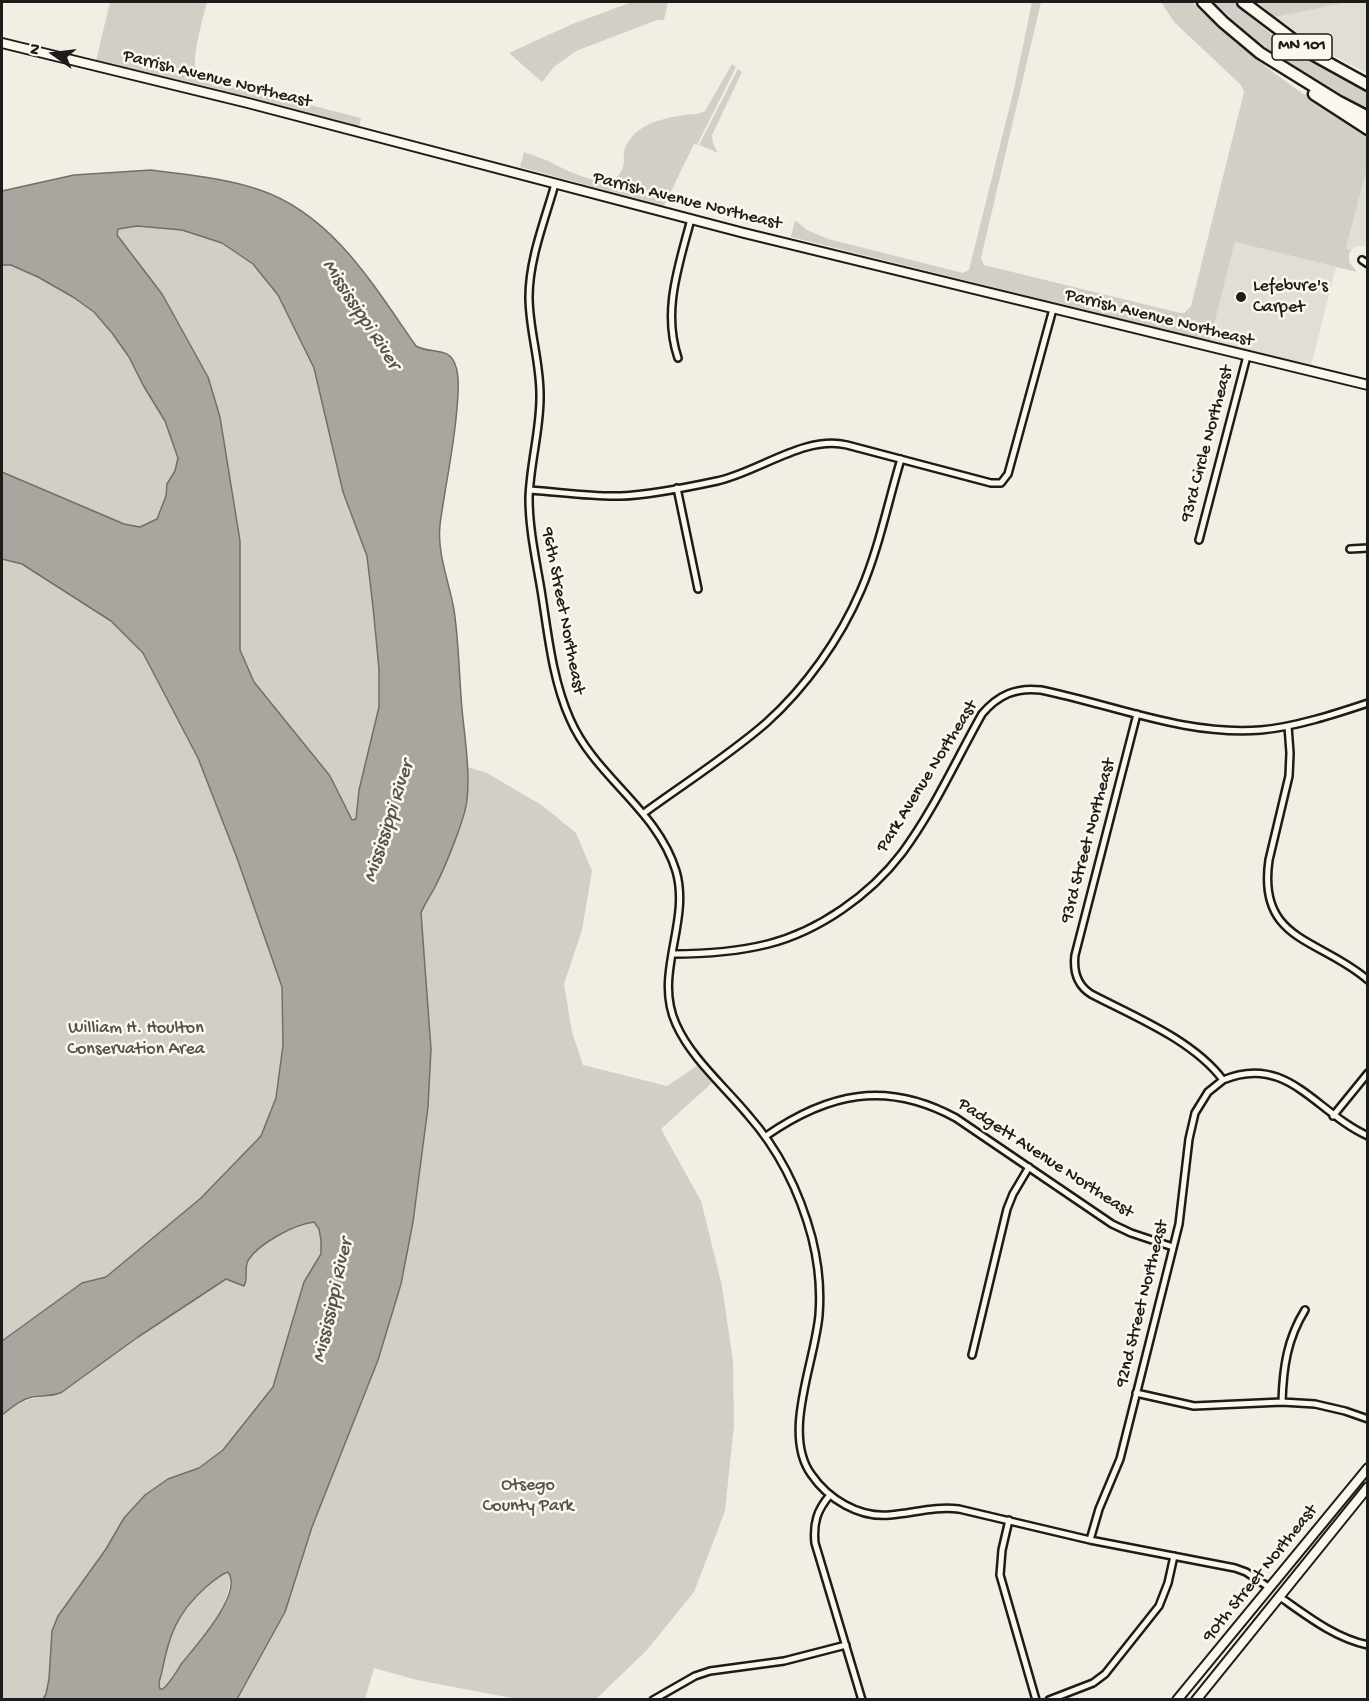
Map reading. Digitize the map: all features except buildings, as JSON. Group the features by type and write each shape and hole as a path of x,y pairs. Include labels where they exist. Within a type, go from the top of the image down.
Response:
{"highway":[{"name":"MN 101","path":"1203,2 1223,22 1260,52 1339,102 1368,117"},
{"name":"MN 101","path":"1243,2 1312,54 1368,85"},
{"path":"1276,28 1323,56 1368,78"},
{"path":"1275,61 1290,77 1368,129"}],"main road":[{"name":"Parrish Avenue Northeast","path":"2,43 248,103 691,219 1368,385"},
{"name":"90th Street Northeast","path":"1177,1700 1368,1468"},
{"name":"90th Street Northeast","path":"1196,1700 1368,1487"},
{"path":"1278,1577 1282,1595"},
{"path":"1268,1590 1270,1609"}],"street":[{"name":"96th Street Northeast","path":"555,184 529,288 530,318 540,391 539,427 530,490 532,532 552,656 566,709 578,735 593,757 644,813 669,854 677,875 681,894 668,996 673,1019 681,1035 766,1136 794,1186 813,1242 818,1277 819,1313 814,1351 800,1411 799,1436 803,1461 814,1478 830,1495 851,1508 877,1516 948,1507 1090,1540 1235,1568 1246,1572 1268,1590"},
{"path":"678,358 672,341 671,308 677,272 691,219"},
{"path":"530,490 620,496 676,488 741,474 802,448 828,443 844,444 991,483 1001,483 1008,474 1053,309"},
{"name":"93rd Circle Northeast","path":"1199,540 1247,356"},
{"path":"644,813 766,722 794,693 829,649 850,613 867,574 901,459"},
{"path":"676,488 698,589"},
{"path":"1350,549 1368,548"},
{"name":"Park Avenue Northeast","path":"672,954 730,951 770,944 807,928 855,899 884,874 902,853 925,817 982,714 998,698 1018,690 1041,690 1178,723 1220,729 1261,730 1288,726 1368,703"},
{"name":"93rd Street Northeast","path":"1137,714 1075,955 1075,976 1079,985 1091,994 1193,1051 1223,1080"},
{"path":"1288,726 1290,765 1266,875 1270,899 1280,921 1295,936 1354,968 1368,980"},
{"path":"1223,1080 1256,1072 1272,1074 1298,1088 1345,1125 1368,1136"},
{"path":"1333,1116 1368,1073"},
{"name":"92nd Street Northeast","path":"1090,1540 1099,1509 1116,1471 1173,1247 1195,1113 1200,1101 1223,1080"},
{"name":"Padgett Avenue Northeast","path":"766,1136 796,1116 823,1104 863,1096 897,1097 942,1110 1112,1224 1173,1247"},
{"path":"972,1355 1007,1209 1012,1194 1029,1167"},
{"path":"1282,1401 1286,1356 1295,1328 1305,1310"},
{"path":"1136,1393 1194,1406 1282,1401 1331,1407 1368,1419"},
{"path":"830,1495 818,1510 814,1533 815,1544 862,1700"},
{"path":"1009,1520 1002,1550 1000,1575 1036,1700"},
{"path":"1049,1700 1093,1683 1105,1674 1159,1606 1174,1556"},
{"path":"1282,1595 1308,1617 1336,1634 1368,1645"},
{"path":"653,1700 695,1676 722,1668 784,1661 846,1645"}],"shaded area":[{"path":"1349,2 1367,2 1367,73 1330,54 1275,17"},
{"path":"1367,168 1367,246 1356,246 1351,250 1346,248"},
{"path":"1235,242 1336,267 1311,366 1210,341"}],"green space":[{"path":"110,2 207,2 196,50 197,76 361,118 359,127 96,61"},
{"path":"632,2 668,2 664,20 657,20 576,51 554,67 542,82 509,53 570,25"},
{"path":"1032,2 1041,2 981,258 984,265 1180,313 1184,313 1191,306 1244,92 1241,85 1174,22 1161,2 1192,2 1275,74 1320,105 1367,133 1367,168 1346,248 1351,250 1349,262 1357,272 1235,242 1210,341 791,237 795,220 807,230 828,239 963,273 969,270 1014,89"},
{"path":"1213,2 1234,2 1265,29 1297,52 1367,92 1367,111 1305,76"},
{"path":"1257,2 1349,2 1275,17"},
{"path":"732,64 736,67 697,145 694,144 664,206 520,167 524,152 575,174 599,181 610,180 618,176 623,167 629,140 637,132 660,120 705,111"},
{"path":"738,69 742,72 712,135 718,153 699,145"},
{"path":"137,226 182,230 222,243 253,264 278,295 314,368 343,492 367,556 379,669 379,707 359,790 356,819 352,820 329,776 254,682 240,650 240,541 220,417 208,377 162,294 117,235 118,229"},
{"path":"2,265 11,265 38,277 94,312 129,357 165,421 178,458 175,471 167,484 166,496 157,519 140,527 124,524 2,472"},
{"name":"William H. Houlton Conservation Area","path":"2,559 22,564 111,621 143,653 198,758 237,858 282,987 283,1045 276,1098 261,1136 201,1198 106,1277 85,1282 2,1341"},
{"name":"Otsego County Park","path":"468,767 487,773 543,806 576,833 592,871 582,930 564,984 572,1032 583,1065 667,1086 700,1064 714,1081 661,1129 701,1201 722,1286 733,1361 734,1425 725,1511 694,1592 646,1651 596,1699 517,1699 417,1680 374,1668 365,1699 237,1700 285,1612 312,1527 378,1360 401,1284 413,1222 428,1107 431,1049 421,913 424,903 436,884 460,825 467,802"},
{"path":"314,1222 319,1229 321,1254 304,1282 273,1387 223,1450 199,1468 168,1479 145,1495 124,1518 106,1549 58,1616 52,1631 49,1679 43,1699 2,1700 2,1415 24,1402 49,1397 226,1279 234,1280 239,1285 246,1282 248,1262 254,1253 288,1230"},
{"path":"228,1572 231,1577 219,1614 171,1680 163,1689 160,1689 159,1682 168,1646 181,1616 195,1598"}],"water":[{"name":"Mississippi River","path":"151,170 234,183 260,190 286,201 309,216 350,255 416,346 445,353 453,360 458,377 456,423 440,536 442,557 456,622 468,788 463,819 454,843 440,877 421,913 431,1049 428,1107 413,1222 401,1284 378,1360 312,1527 285,1612 237,1699 43,1699 49,1679 52,1631 58,1616 106,1549 124,1518 145,1495 168,1479 199,1468 223,1450 273,1387 304,1282 321,1254 319,1229 314,1222 297,1226 278,1235 254,1253 247,1262 244,1286 226,1279 138,1337 62,1392 28,1398 2,1415 2,1341 82,1283 106,1277 201,1198 261,1136 276,1098 283,1045 282,987 237,858 198,758 143,653 111,621 22,564 2,559 2,472 124,524 140,527 157,519 166,496 167,484 175,471 178,458 165,421 129,357 94,312 38,277 11,265 2,265 2,191 74,175","holes":["137,226 182,230 222,243 253,264 278,295 314,368 343,492 367,556 379,669 379,707 359,790 356,819 352,820 330,776 254,682 240,650 240,541 220,417 208,377 162,294 117,235 118,229","228,1572 231,1581 224,1606 171,1680 163,1689 160,1689 159,1682 168,1646 181,1616 195,1597"]}],"place":[{"name":"Lefebvre's Carpet","path":"1241,297"}]}
